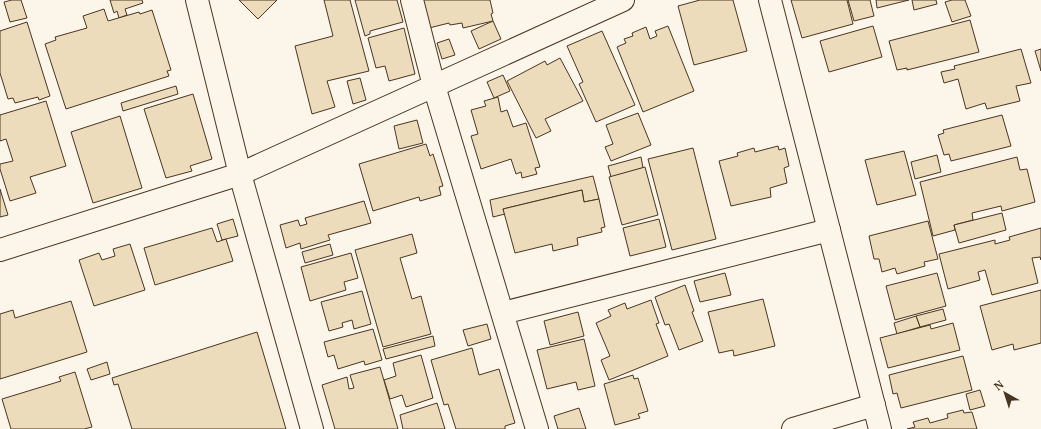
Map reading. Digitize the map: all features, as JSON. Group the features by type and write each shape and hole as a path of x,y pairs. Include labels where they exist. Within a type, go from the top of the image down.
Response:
{"street":[{"path":"197,0 240,174 312,429"},
{"path":"412,0 434,86 537,429"},
{"path":"0,250 240,174 623,0"},
{"path":"770,0 880,429"},
{"path":"503,313 829,230"},
{"path":"793,429 874,405"}],"building":[{"path":"21,0 27,18 10,22 4,2"},
{"path":"110,0 142,0 143,3 125,9 127,15 119,18 117,11 114,13"},
{"path":"239,0 277,0 258,19"},
{"path":"324,0 350,0 369,71 327,81 335,107 312,114 295,46 333,36"},
{"path":"355,0 397,0 403,22 370,31 370,34 365,36"},
{"path":"422,0 490,0 493,21 463,28 462,23 450,25 449,23 429,28"},
{"path":"700,0 733,0 747,51 694,65 678,6"},
{"path":"791,0 847,0 853,24 802,38"},
{"path":"848,0 870,0 874,16 854,21"},
{"path":"876,0 909,0 877,8"},
{"path":"912,0 936,0 937,4 914,10"},
{"path":"952,0 965,0 971,16 952,22 945,2"},
{"path":"104,9 108,21 139,12 140,14 152,10 171,70 167,71 169,76 66,109 45,44 56,40 55,37 87,28 83,16"},
{"path":"970,20 979,52 907,70 907,68 897,70 889,41"},
{"path":"493,21 501,39 479,49 471,31"},
{"path":"27,22 50,96 39,100 38,97 15,103 13,98 8,99 0,73 0,31"},
{"path":"668,26 694,91 643,112 617,47 626,43 624,39 633,36 632,33 646,27 650,39 657,36 655,31"},
{"path":"873,26 882,57 829,72 820,41"},
{"path":"404,28 415,74 389,81 385,66 376,68 368,38"},
{"path":"602,31 635,105 596,122 579,84 583,82 567,46"},
{"path":"449,39 455,55 442,59 437,43"},
{"path":"1021,49 1031,83 1016,86 1020,101 987,109 985,103 966,109 958,79 944,83 941,72 955,69 954,66"},
{"path":"1041,49 1041,71 1035,51"},
{"path":"560,58 583,101 545,119 551,131 536,138 507,81 545,61 547,65"},
{"path":"503,75 510,91 494,98 487,82"},
{"path":"360,78 366,100 353,104 347,81"},
{"path":"176,86 178,94 123,111 121,103"},
{"path":"193,94 212,159 190,166 192,171 166,178 144,109"},
{"path":"498,97 501,112 507,110 513,127 526,123 540,167 535,168 537,174 522,178 521,172 516,174 511,159 481,169 471,136 478,134 471,110 486,106 484,101"},
{"path":"46,101 66,166 30,177 36,193 10,201 0,169 0,164 13,161 6,139 0,141 0,115"},
{"path":"638,113 651,145 611,161 605,147 613,144 606,125"},
{"path":"1002,115 1011,146 951,161 949,154 944,155 938,135 944,133 943,130"},
{"path":"120,116 142,188 93,203 71,132"},
{"path":"417,120 423,143 399,149 394,126"},
{"path":"426,144 430,156 433,154 443,186 439,187 441,195 420,201 419,197 373,211 359,164"},
{"path":"778,146 779,150 785,148 789,166 784,168 787,183 770,188 771,197 731,206 719,161 738,156 737,153 754,148 755,152"},
{"path":"693,148 716,239 672,250 648,159"},
{"path":"904,151 916,195 877,205 865,160"},
{"path":"937,155 941,172 915,179 911,162"},
{"path":"641,157 643,168 611,177 608,166"},
{"path":"1017,157 1020,170 1027,169 1035,202 1002,211 1001,206 972,213 973,220 954,225 955,230 933,236 920,182"},
{"path":"645,167 658,215 622,225 609,177"},
{"path":"593,176 599,199 584,202 582,190 503,209 505,214 493,217 490,200"},
{"path":"0,189 8,215 0,217"},
{"path":"582,190 584,202 599,199 605,227 601,228 602,232 577,238 578,245 553,251 552,244 515,253 503,209"},
{"path":"364,201 371,223 328,235 330,240 301,249 300,243 286,248 280,225 298,220 300,226 307,224 305,218"},
{"path":"1002,213 1006,230 959,243 954,225"},
{"path":"233,219 238,236 222,240 217,224"},
{"path":"659,219 666,247 630,256 623,228"},
{"path":"928,221 938,259 924,262 925,266 897,274 895,268 882,272 879,259 874,259 869,236"},
{"path":"212,228 217,242 226,239 233,261 155,285 144,248"},
{"path":"1041,228 1041,260 1040,257 1032,258 1038,283 992,295 985,270 978,272 980,280 948,289 939,254 995,240 995,244 1010,240 1009,237"},
{"path":"412,234 417,253 400,258 412,299 421,296 431,334 383,347 355,250"},
{"path":"130,244 145,290 94,306 79,260 99,253 102,260 115,256 113,249"},
{"path":"330,244 333,255 305,263 302,252"},
{"path":"351,253 358,278 344,282 346,290 310,301 301,267"},
{"path":"725,273 731,295 700,302 694,281"},
{"path":"937,273 946,306 895,320 886,286"},
{"path":"685,285 694,311 692,312 703,341 679,350 669,324 665,325 655,297"},
{"path":"1041,290 1041,343 1014,350 1013,344 992,350 980,306"},
{"path":"362,291 371,324 354,329 352,320 342,323 343,327 329,331 321,302"},
{"path":"763,299 775,346 734,356 733,350 719,353 708,312"},
{"path":"651,300 659,323 656,324 668,356 609,380 601,360 610,356 596,323 611,316 608,310 625,303 627,309"},
{"path":"71,301 87,352 0,379 0,314 13,310 15,318"},
{"path":"943,309 946,320 920,327 916,316"},
{"path":"578,312 584,336 550,345 544,321"},
{"path":"916,316 920,327 897,334 894,323"},
{"path":"953,323 960,350 888,368 880,338 930,325 931,329"},
{"path":"487,324 491,339 468,346 463,330"},
{"path":"373,329 382,360 365,365 364,361 338,369 334,355 328,357 324,342"},
{"path":"257,332 286,429 132,429 118,384 114,385 112,378"},
{"path":"433,336 435,346 386,359 383,349"},
{"path":"584,339 595,386 578,390 576,382 547,389 537,350"},
{"path":"472,348 479,375 499,369 515,423 505,426 505,429 456,429 448,404 444,405 431,360"},
{"path":"421,355 433,398 406,407 402,395 390,399 384,380 396,376 393,363"},
{"path":"963,356 972,390 901,408 897,393 893,394 889,375"},
{"path":"107,362 110,374 91,380 87,369"},
{"path":"380,367 398,429 335,429 322,385 347,377 349,389 354,388 350,375"},
{"path":"75,372 92,427 84,429 11,429 2,399 61,381 59,377"},
{"path":"633,375 634,379 638,378 648,411 638,414 640,418 615,425 604,384"},
{"path":"980,390 985,406 970,410 966,394"},
{"path":"437,403 445,429 403,429 400,415"},
{"path":"579,408 586,429 558,429 554,416"},
{"path":"963,410 964,413 972,412 977,429 907,429 915,427 913,422 928,418 930,423 948,418 947,414"}]}
